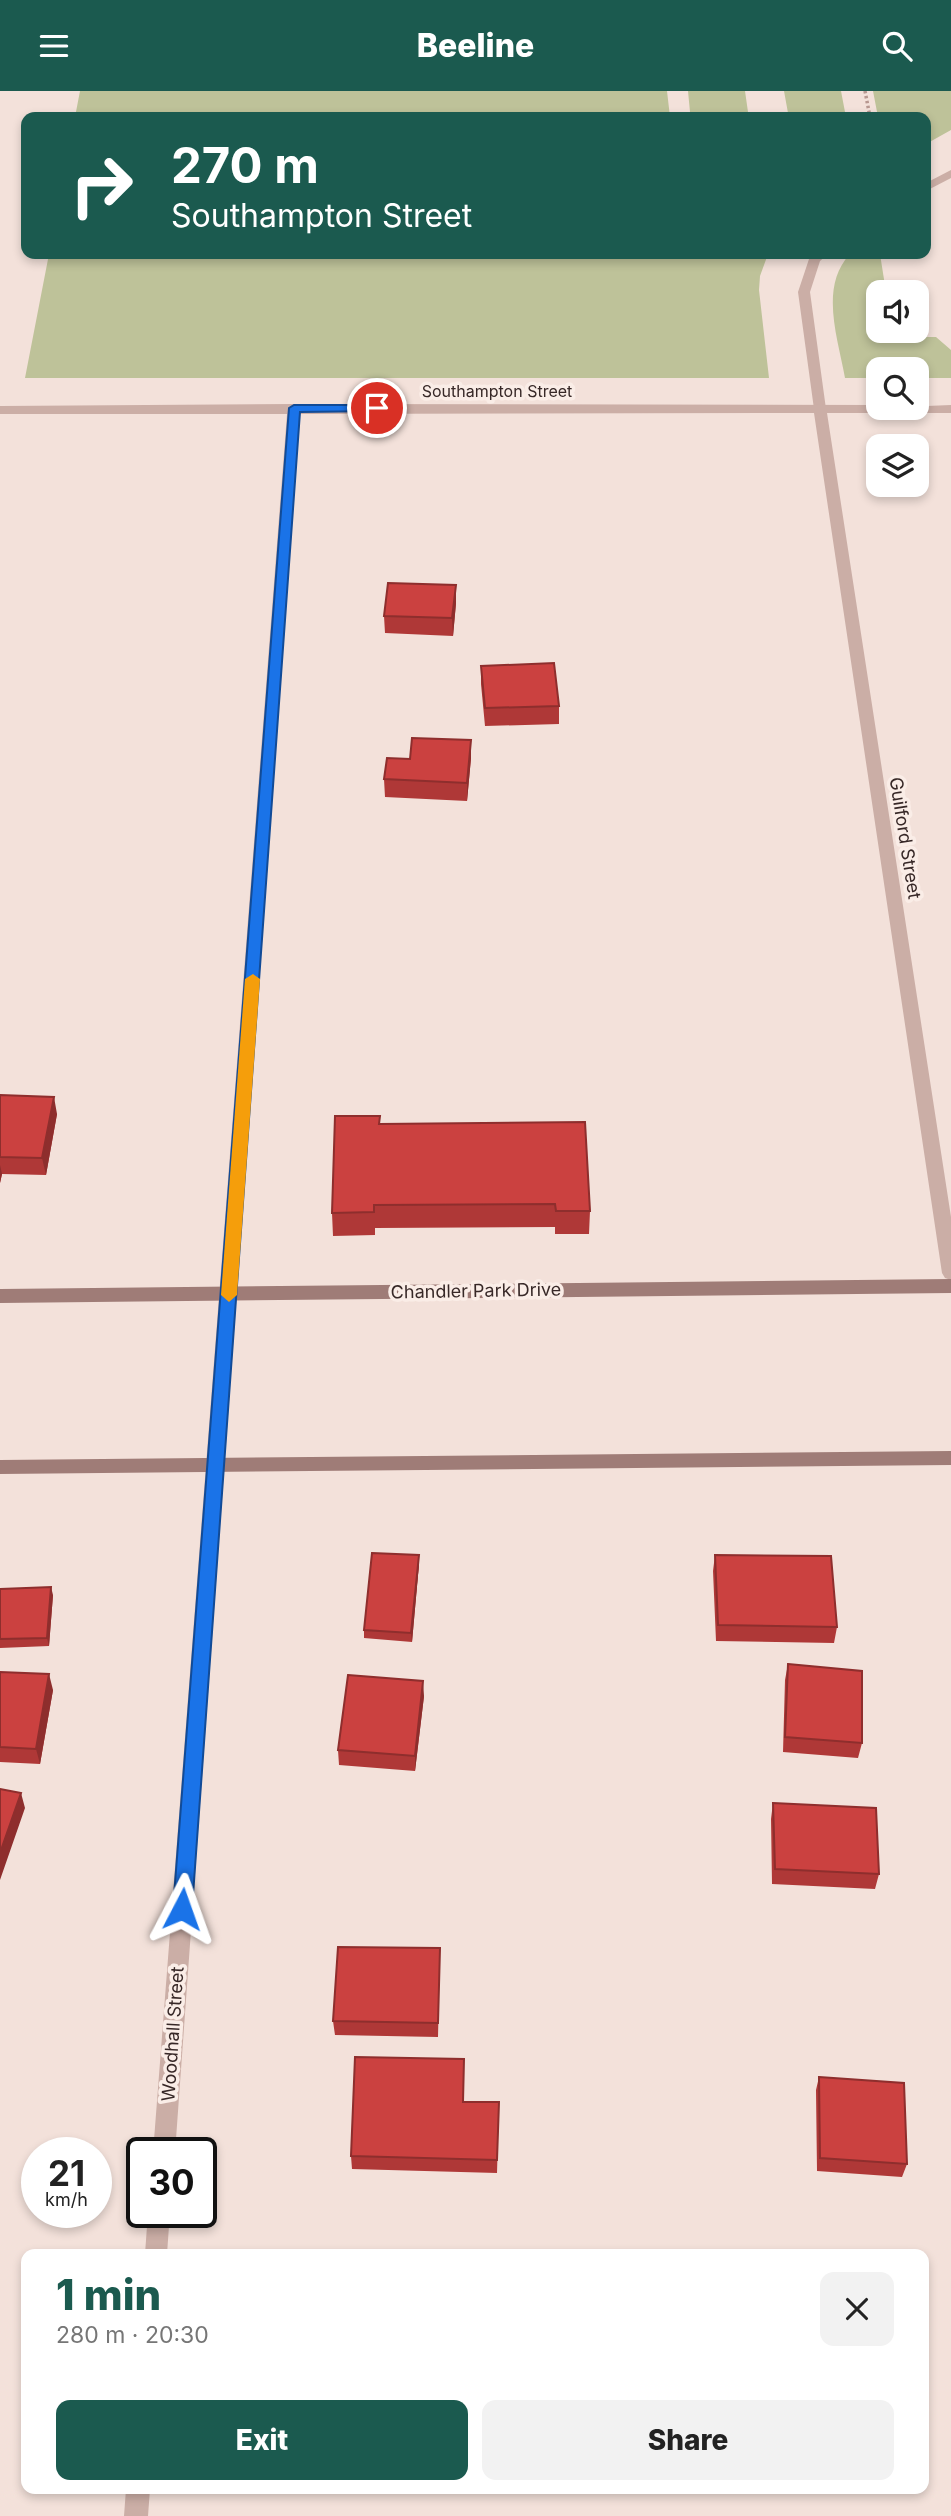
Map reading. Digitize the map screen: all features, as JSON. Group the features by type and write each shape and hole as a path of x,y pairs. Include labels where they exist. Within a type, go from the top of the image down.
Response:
{"street":[{"path":"931,185 951,173"},
{"name":"Guilford Street","path":"818,259 811,268 804,292 951,1273"},
{"name":"Woodhall Street","path":"165,2137 294,408"},
{"name":"Southampton Street","path":"0,410 951,409"},
{"name":"Chandler Park Drive","path":"0,1296 951,1286"},
{"path":"0,1467 951,1458"},
{"path":"156,2249 158,2228"},
{"path":"136,2516 138,2494"}],"path":[{"path":"865,91 869,112"}],"green space":[{"path":"80,91 667,91 669,112 76,112"},
{"path":"688,91 745,91 748,112 690,112"},
{"path":"784,91 841,91 845,112 788,112"},
{"path":"873,91 951,91 951,130 931,141 931,112 877,112"},
{"path":"48,259 766,259 760,276 759,290 769,378 25,378"},
{"path":"847,259 881,259 884,280 866,280 866,343 929,343 929,337 936,337 951,350 951,378 929,378 929,357 866,357 866,378 845,378 833,313 835,282"}],"building":[{"path":"388,583 456,585 452,618 384,616"},
{"path":"554,663 559,706 485,708 481,666"},
{"path":"412,738 471,740 467,783 384,779 387,758 410,759"},
{"path":"0,1095 54,1097 42,1158 0,1157"},
{"path":"335,1116 380,1116 379,1124 585,1122 590,1211 556,1211 555,1204 374,1205 374,1212 332,1213"},
{"path":"372,1553 419,1555 411,1633 364,1630"},
{"path":"715,1555 831,1556 837,1627 718,1625"},
{"path":"51,1587 47,1638 0,1639 0,1589"},
{"path":"788,1664 862,1671 862,1743 785,1737"},
{"path":"0,1672 49,1674 36,1749 0,1747"},
{"path":"348,1675 423,1681 415,1756 338,1750"},
{"path":"0,1789 21,1793 0,1853"},
{"path":"773,1803 876,1808 879,1874 775,1869"},
{"path":"338,1947 440,1948 438,2023 333,2021"},
{"path":"355,2057 464,2059 463,2102 499,2102 497,2160 351,2156"},
{"path":"819,2077 904,2083 907,2164 820,2158"}],"slow traffic":[{"path":"229,1295 253,979"}],"route":[{"path":"182,1909 294,408 377,408"}]}
